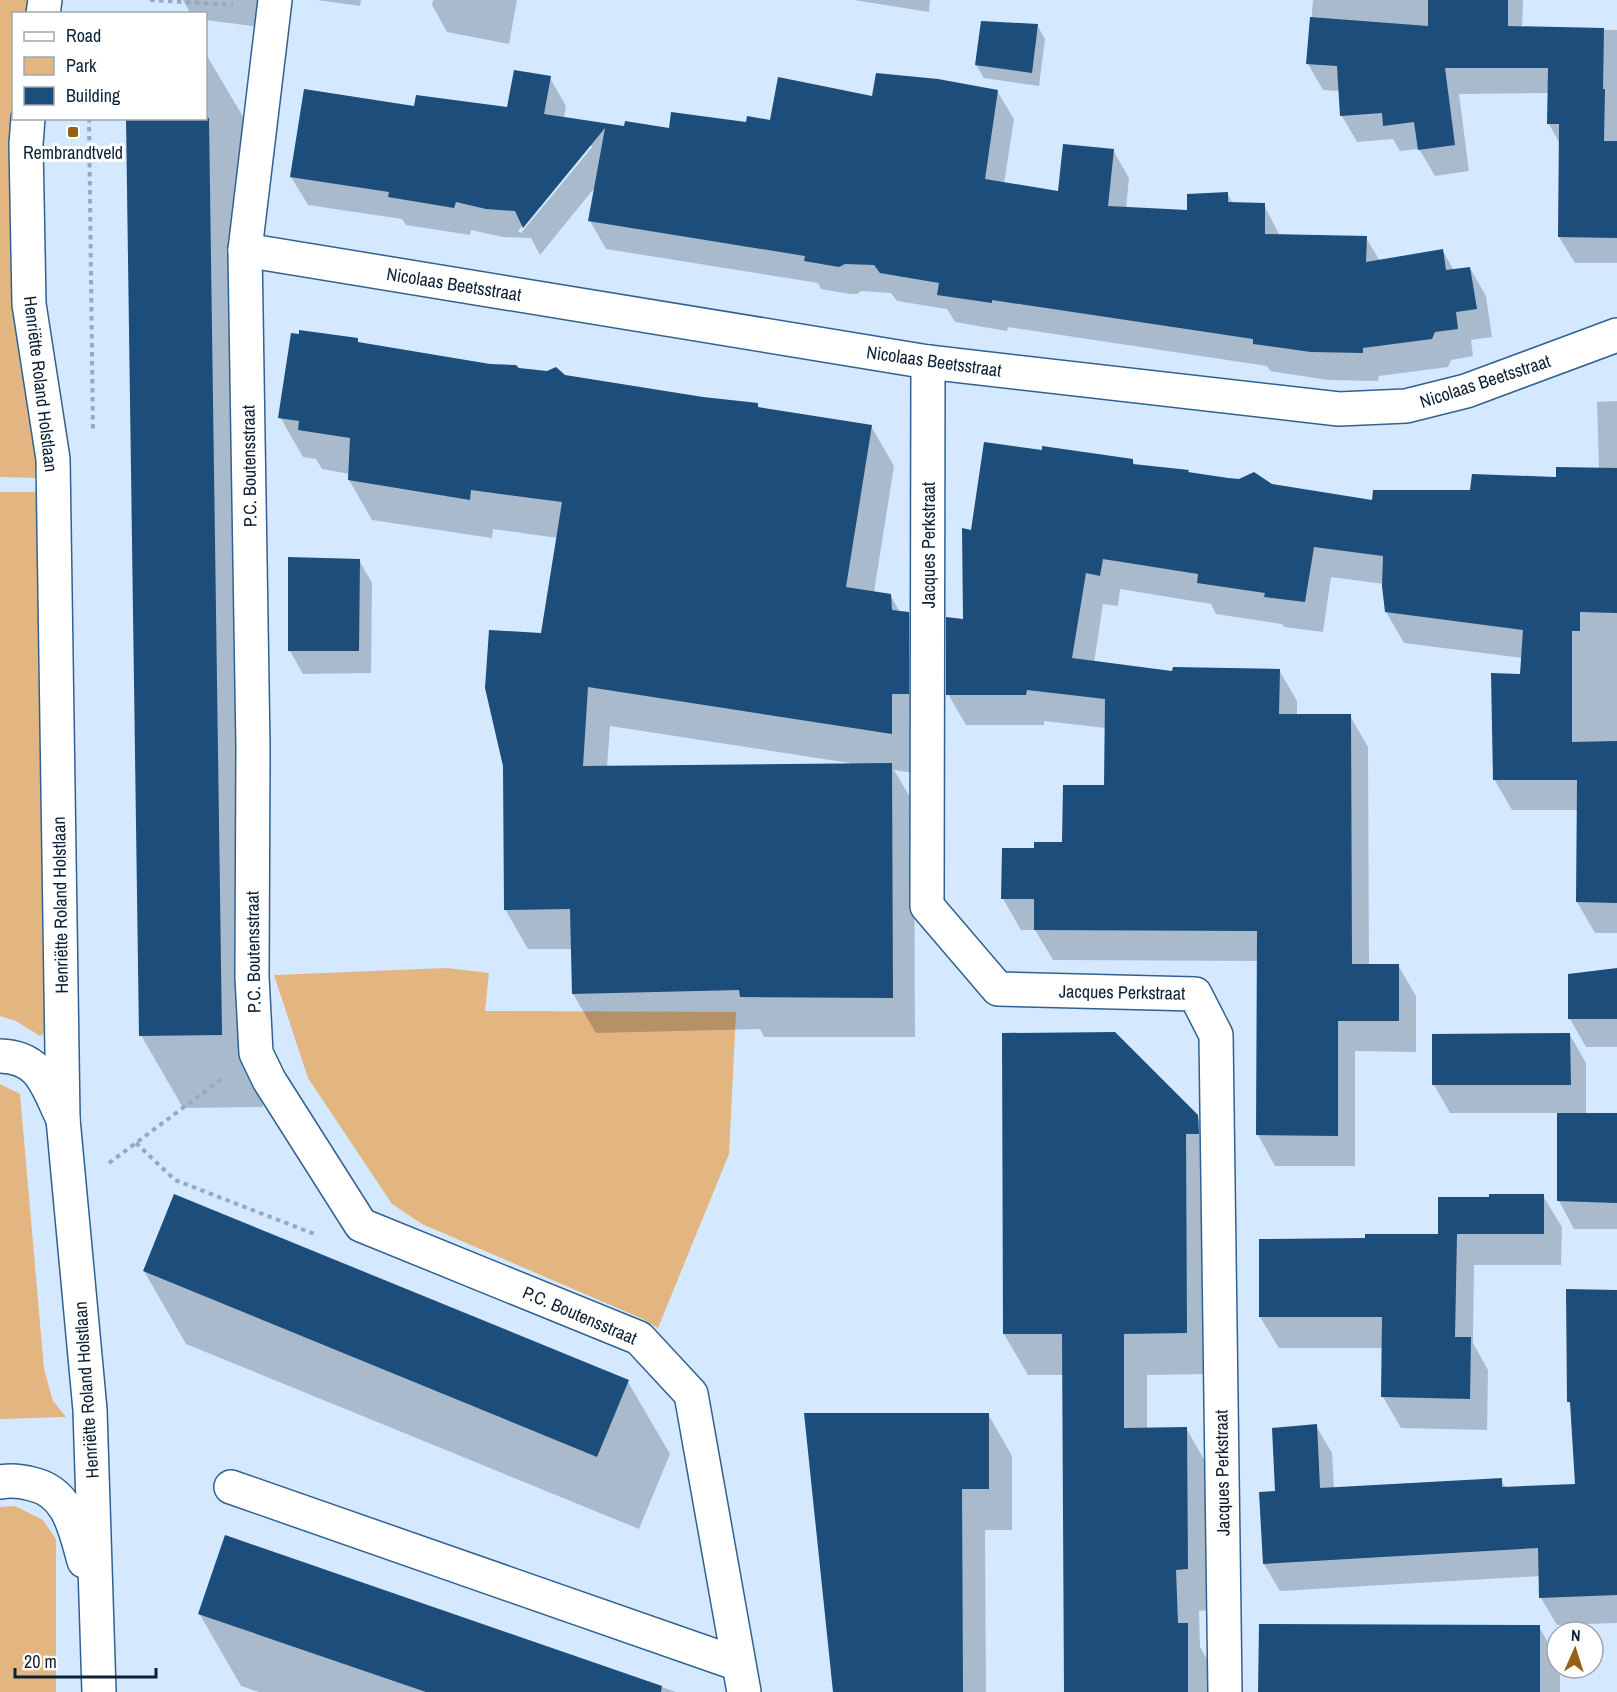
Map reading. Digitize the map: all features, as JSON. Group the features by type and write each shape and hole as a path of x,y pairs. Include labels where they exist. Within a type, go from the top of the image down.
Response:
{"street":[{"name":"P.C. Boutensstraat","path":"274,4 245,250 253,747 252,977 256,1053 270,1080 361,1225 639,1338 691,1394 741,1678"},
{"name":"Henriëtte Roland Holstlaan","path":"28,120 26,144 29,304 53,459 63,1119 90,1410 99,1692"},
{"name":"Nicolaas Beetsstraat","path":"245,250 928,362 1339,409 1406,406 1466,391 1617,335"},
{"name":"Jacques Perkstraat","path":"928,362 927,906 998,989 1195,994 1216,1035 1225,1692"},
{"path":"0,1056 31,1063 42,1077 63,1119"},
{"path":"0,1482 16,1480 45,1487 64,1505 72,1518 98,1605"},
{"name":"P.C. Boutensstraat","path":"231,1487 741,1678"}],"path":[{"path":"150,0 274,4"},
{"path":"63,155 89,153"},
{"path":"108,1163 256,1053"}],"green space":[{"path":"0,0 30,0 28,12 12,12 15,327 35,443 38,478 0,477"},
{"path":"0,492 38,492 47,1031 40,1036 16,1021 0,1016"},
{"path":"447,968 489,973 485,1011 736,1012 729,1154 658,1328 643,1319 422,1224 392,1204 308,1078 274,975"},
{"path":"0,1084 20,1094 44,1369 53,1401 66,1417 0,1419"},
{"path":"15,1506 43,1520 56,1539 56,1692 0,1692 0,1507"}],"building":[{"path":"1428,0 1508,0 1508,26 1604,28 1604,141 1617,141 1617,238 1558,237 1559,124 1547,124 1548,68 1445,68 1455,145 1418,150 1414,122 1383,126 1382,113 1340,116 1337,66 1306,64 1310,17 1428,26"},
{"path":"981,21 1038,24 1032,73 975,65"},
{"path":"514,70 551,76 544,114 624,126 625,121 669,128 671,112 746,122 747,116 770,120 778,77 872,96 876,73 938,79 998,90 985,179 1058,191 1063,144 1114,149 1108,206 1187,210 1187,194 1228,192 1228,202 1265,203 1265,234 1367,236 1366,262 1443,249 1446,270 1470,267 1477,309 1456,312 1458,329 1435,332 1432,339 1363,348 1363,353 1311,352 1253,344 1253,339 992,300 992,303 937,295 939,283 880,273 874,265 845,264 839,267 804,261 805,256 588,221 605,128 523,228 515,211 486,209 456,202 454,208 388,197 389,192 290,177 304,89 414,106 416,95 507,107"},
{"path":"209,118 222,1035 139,1036 126,120 207,120"},
{"path":"299,330 358,338 358,342 490,364 516,365 519,368 547,371 556,367 565,375 703,397 758,403 758,407 872,425 846,587 891,594 892,610 909,612 909,694 892,694 892,734 588,687 583,766 892,763 893,998 740,997 739,990 572,994 570,909 504,910 503,766 485,688 489,630 541,633 562,502 471,490 470,500 348,480 350,438 298,430 299,421 278,418 291,333 299,334"},
{"path":"984,442 1042,450 1042,446 1133,459 1133,464 1189,470 1188,472 1228,478 1239,479 1254,472 1272,484 1372,500 1373,490 1470,490 1472,474 1556,477 1556,467 1617,468 1617,613 1580,612 1580,631 1572,631 1572,742 1617,741 1617,903 1576,902 1577,780 1493,780 1491,673 1520,674 1523,630 1385,612 1382,586 1383,556 1314,547 1305,602 1264,597 1265,593 1197,583 1198,574 1103,559 1100,576 1086,573 1072,658 1172,671 1173,667 1280,669 1279,714 1351,714 1352,964 1399,964 1399,1021 1338,1021 1338,1136 1256,1135 1257,931 1034,930 1034,899 1001,899 1002,848 1034,848 1034,842 1062,842 1063,785 1104,785 1105,699 1027,690 1026,695 946,695 946,617 963,619 962,528 971,530"},
{"path":"288,557 360,559 359,651 288,651"},
{"path":"1617,968 1617,1019 1568,1019 1568,974"},
{"path":"1115,1032 1198,1115 1199,1134 1186,1134 1187,1333 1124,1334 1124,1428 1187,1427 1188,1569 1176,1570 1178,1623 1188,1623 1188,1692 1064,1692 1062,1334 1003,1334 1002,1033"},
{"path":"1570,1033 1571,1085 1432,1085 1432,1034"},
{"path":"1557,1113 1617,1113 1617,1203 1557,1201"},
{"path":"174,1194 629,1380 597,1457 143,1271"},
{"path":"1489,1194 1544,1194 1544,1234 1457,1234 1455,1337 1471,1337 1470,1399 1381,1397 1382,1317 1259,1317 1259,1239 1365,1238 1365,1234 1438,1234 1438,1197 1489,1197"},
{"path":"1566,1289 1617,1290 1617,1595 1539,1598 1538,1548 1263,1564 1259,1492 1275,1491 1272,1428 1317,1424 1320,1488 1502,1478 1502,1487 1575,1484 1570,1402 1567,1402"},
{"path":"804,1413 989,1413 989,1489 962,1489 963,1692 833,1692"},
{"path":"225,1535 662,1686 661,1692 426,1692 198,1614"},
{"path":"1259,1624 1540,1625 1540,1692 1258,1692"}],"place":[{"name":"Rembrandtveld","path":"73,132"}]}
